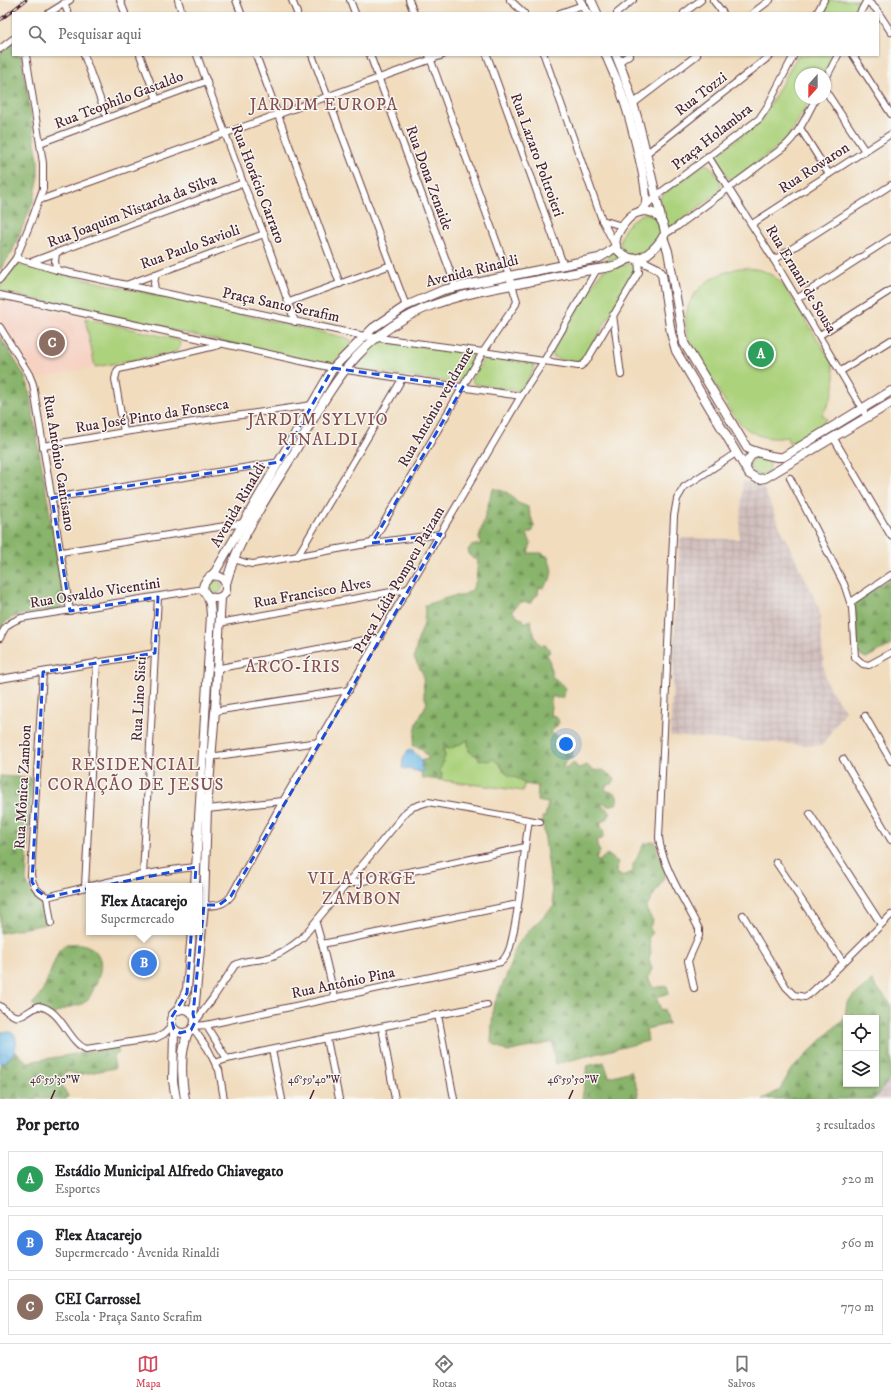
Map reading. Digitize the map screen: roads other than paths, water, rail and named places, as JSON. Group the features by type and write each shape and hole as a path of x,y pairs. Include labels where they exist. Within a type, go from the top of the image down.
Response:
{"main road":[{"path":"591,0 597,12"},
{"path":"582,2 587,12"},
{"path":"606,56 628,112 646,194 646,203 642,210 628,219 622,226 617,238 616,246 622,254 629,259"},
{"path":"618,59 634,103 647,153 668,251 684,343 746,448 778,458 783,457 891,391"},
{"path":"642,210 655,213 661,218"},
{"path":"638,259 647,255 664,236"},
{"name":"Avenida Rinaldi","path":"210,576 215,572 244,523 333,368 364,336 384,320 406,306 429,295 456,287 563,264 599,258 616,246"},
{"name":"Avenida Rinaldi","path":"226,584 234,559 253,522 334,386 345,370 376,337 404,318 434,303 458,296 617,265 629,259 638,259"},
{"path":"638,259 658,269 662,274 674,347 751,476 760,479 770,475 891,403"},
{"path":"746,469 746,462 752,454 756,452"},
{"path":"770,456 773,467 770,475"},
{"path":"195,883 209,670 211,615 210,604 205,592 205,582 210,576 218,576 222,578 226,584 226,591 221,597 215,711 202,888"},
{"path":"205,592 214,598 221,597"},
{"path":"176,1099 173,1081 173,1027 171,1018 172,1015 178,1010 188,989 192,935"},
{"path":"185,1099 182,1073 182,1054 192,1024 196,1003 199,935"},
{"path":"178,1010 186,1010 192,1024"},
{"path":"173,1027 180,1033 192,1024"}],"street":[{"path":"120,0 124,12"},
{"path":"178,0 182,12"},
{"path":"236,0 241,12"},
{"path":"292,0 297,12"},
{"path":"350,0 355,12"},
{"path":"409,0 414,12"},
{"path":"510,0 523,12"},
{"path":"618,12 633,0"},
{"path":"685,12 701,0"},
{"path":"713,0 722,12"},
{"path":"754,12 770,0"},
{"path":"818,12 824,0"},
{"path":"861,12 867,0 878,12"},
{"path":"51,12 67,2 68,12"},
{"path":"562,12 582,2"},
{"path":"879,14 891,32"},
{"path":"0,49 12,39"},
{"path":"0,279 16,258 40,200 43,189 43,163 26,56"},
{"path":"84,56 107,118"},
{"path":"140,56 157,100"},
{"name":"Rua Horácio Carraro","path":"198,56 243,183 264,234 295,322"},
{"path":"256,56 340,284"},
{"path":"312,56 406,306"},
{"name":"Rua Dona Zenaide","path":"370,56 456,287"},
{"name":"Rua Lazaro Poltroieri","path":"487,56 563,264"},
{"path":"544,56 602,220 616,246"},
{"path":"634,103 697,56"},
{"name":"Rua Tozzi","path":"647,153 770,56"},
{"name":"Praça Holambra","path":"642,210 656,196 759,119 767,107 793,56"},
{"path":"831,68 837,56"},
{"path":"853,56 891,114"},
{"path":"40,200 379,78 429,57"},
{"name":"Rua Antônio vendrame","path":"372,543 483,352 515,306 516,301 509,276 429,57"},
{"name":"Rua Teophilo Gastaldo","path":"40,143 207,81"},
{"path":"831,99 865,151"},
{"path":"664,236 791,142 813,104"},
{"path":"800,128 829,174"},
{"name":"Rua Rowaron","path":"752,224 891,134"},
{"name":"Rua Ernani de Sousa","path":"708,156 798,298 867,418"},
{"name":"Rua Joaquim Nistarda da Silva","path":"31,262 243,183"},
{"path":"774,260 891,185"},
{"path":"602,220 622,226"},
{"name":"Rua Paulo Savioli","path":"126,285 264,234"},
{"path":"798,298 891,238"},
{"path":"56,253 57,270"},
{"name":"Praça Santo Serafim","path":"16,258 57,270 364,336 578,366 584,364 613,315"},
{"path":"621,375 613,315 639,272 638,259"},
{"path":"289,302 391,265"},
{"name":"Praça Lídia Pompeu Paizam","path":"202,904 212,907 229,899 284,801 597,269"},
{"path":"155,290 154,283 156,274"},
{"path":"820,335 891,290"},
{"path":"0,295 333,368 521,396"},
{"name":"Rua Antônio Cantisano","path":"0,327 29,374 33,384 70,611"},
{"path":"841,371 891,340"},
{"path":"124,432 115,379 119,369 221,344"},
{"path":"297,557 402,379"},
{"name":"Rua José Pinto da Fonseca","path":"43,446 124,432 312,405"},
{"path":"833,437 891,536"},
{"path":"694,988 688,961 699,936 699,929 666,865 660,847 659,838 674,516 677,499 684,487 736,453"},
{"path":"52,498 280,462"},
{"path":"790,478 844,584 851,602 855,656 863,664 869,665 891,653"},
{"path":"61,552 244,523"},
{"path":"234,559 246,564 253,564 372,543 441,534"},
{"path":"851,602 891,575"},
{"name":"Rua Francisco Alves","path":"219,623 408,589"},
{"name":"Rua Osvaldo Vicentini","path":"0,638 6,626 12,621 20,618 158,597 205,592"},
{"name":"Rua Lino Sisti","path":"143,875 158,597"},
{"path":"209,670 380,637"},
{"path":"0,679 155,652"},
{"path":"51,922 47,897 85,886 96,662"},
{"name":"Rua Mônica Zambon","path":"43,672 31,875 34,887 47,897"},
{"path":"215,711 349,690"},
{"path":"865,716 891,761"},
{"path":"203,761 211,756 319,742"},
{"path":"843,759 891,840"},
{"path":"207,809 284,801"},
{"path":"224,1099 219,1070 192,1024 213,998 235,965 240,962 263,959 277,954 290,948 302,938 407,812 420,804 428,802 540,822"},
{"path":"810,814 882,924"},
{"path":"322,944 518,904 529,820"},
{"path":"348,884 525,847"},
{"path":"776,862 843,962"},
{"path":"101,883 196,867"},
{"name":"Rua Antônio Pina","path":"192,1024 206,1025 497,963 505,959 510,947 518,904"},
{"path":"743,915 786,987 794,995 805,997 811,993 891,915"},
{"path":"316,923 335,998"},
{"path":"215,1063 227,1059 487,1005"},
{"path":"0,1006 11,1016 15,1017 20,1016 38,1006 48,1008 56,1015 81,1046 86,1048 156,1038 173,1027"},
{"path":"438,1015 454,1099"},
{"path":"206,1025 227,1059"},
{"path":"382,1028 395,1099"},
{"path":"327,1039 339,1099"},
{"path":"272,1050 282,1099"}],"water":[{"path":"408,750 413,751 422,760 421,767 424,771 421,772 402,768 403,760"},
{"path":"0,1032 10,1032 15,1035 16,1044 12,1055 0,1064"}],"railway":[{"path":"0,20 26,0"}],"place":[{"name":"CEI Carrossel","path":"52,343"},
{"name":"Estádio Municipal Alfredo Chiavegato","path":"761,354"},
{"name":"Flex Atacarejo","path":"144,963"}],"district":[{"name":"JARDIM EUROPA","path":"324,105"},
{"name":"JARDIM SYLVIO RINALDI","path":"318,430"},
{"name":"ARCO-ÍRIS","path":"293,667"},
{"name":"RESIDENCIAL CORAÇÃO DE JESUS","path":"136,775"},
{"name":"VILA JORGE ZAMBON","path":"362,889"}]}
